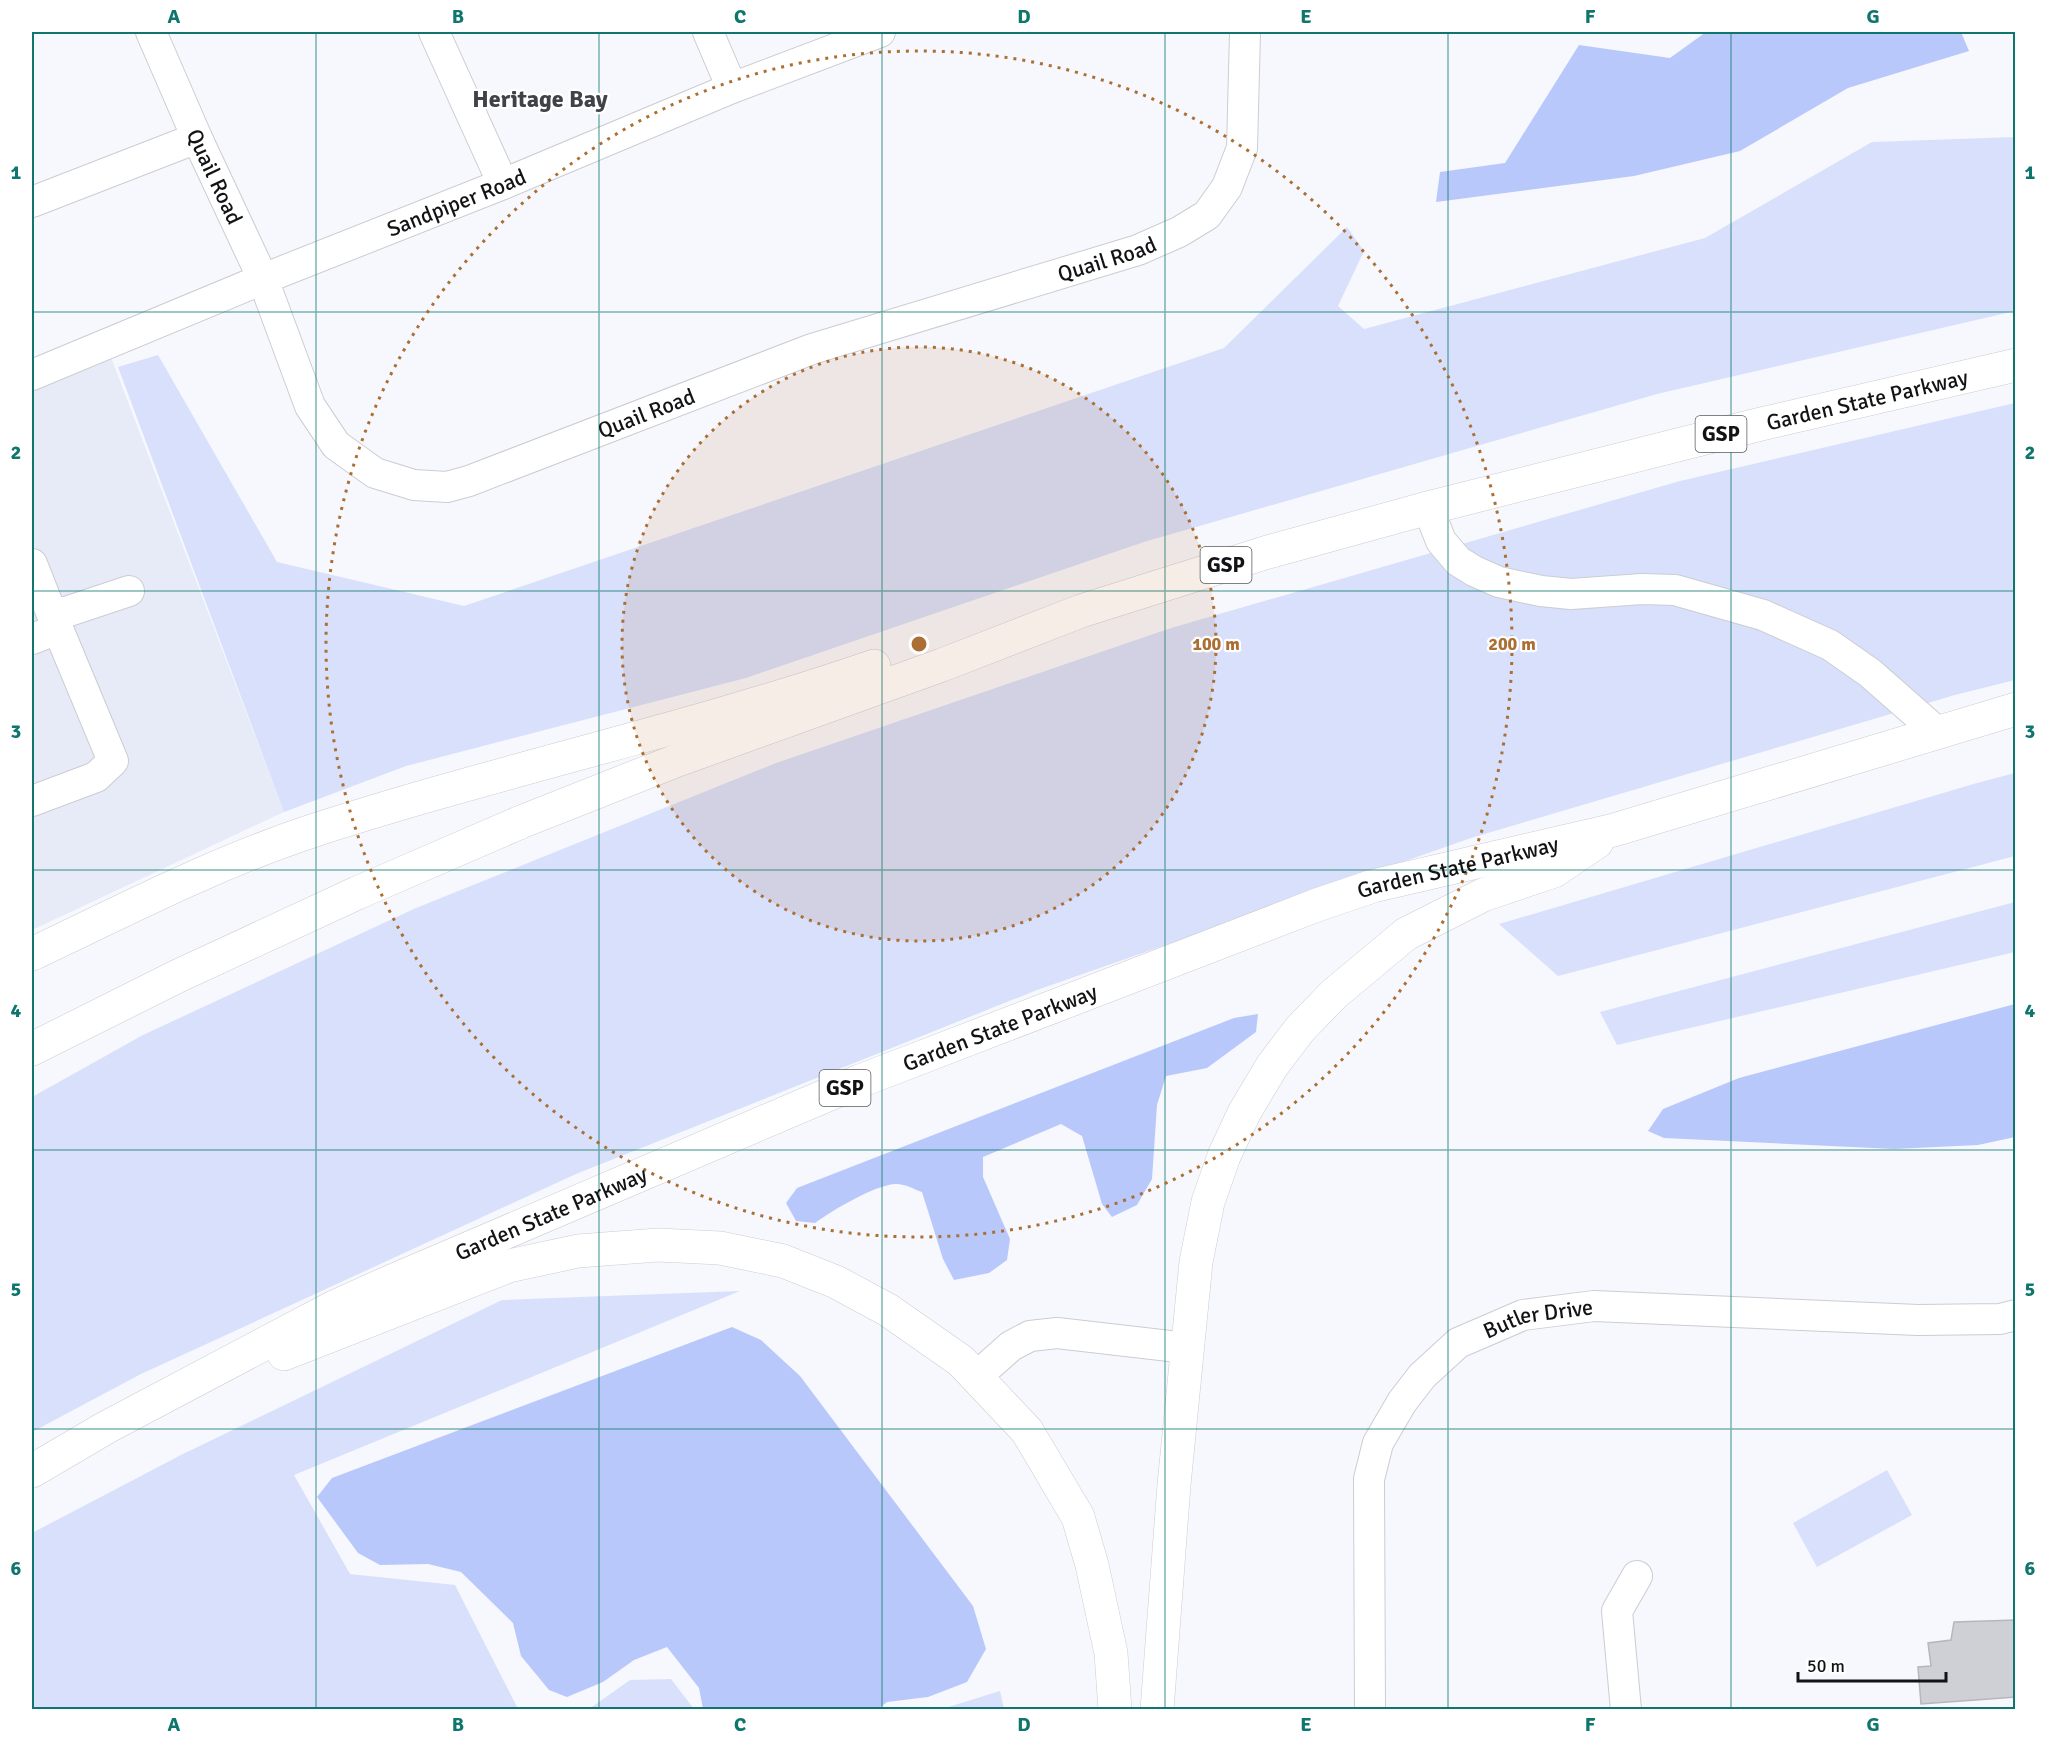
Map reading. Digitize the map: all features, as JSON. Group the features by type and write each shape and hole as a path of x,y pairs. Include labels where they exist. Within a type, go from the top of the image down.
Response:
{"highway":[{"name":"Garden State Parkway","path":"32,1049 177,976 314,912 521,822 678,760 942,665 1081,611 1268,552 1428,508 1756,425 2016,365"},
{"path":"32,954 202,874 308,833 525,767 738,709 933,645 978,636 1027,631"},
{"name":"Garden State Parkway","path":"32,1471 107,1426 342,1304 860,1081 1373,886 1614,830 1936,731 2016,709"},
{"path":"1157,1710 1174,1485 1196,1262 1208,1202 1224,1156 1244,1113 1272,1066 1300,1029 1334,994 1406,934 1483,896 1554,871 1614,830"},
{"path":"107,1426 197,1388 509,1266 578,1251 658,1245 720,1248 783,1261 836,1282 888,1310 961,1361 1027,1431 1078,1517 1092,1565 1112,1653 1116,1710"}],"street":[{"name":"Quail Road","path":"151,32 197,138 263,279 310,406 336,444 375,473 414,485 447,488 812,349 1138,250 1179,232 1207,215 1227,187 1242,148 1245,32"},
{"path":"434,32 503,184"},
{"path":"708,32 732,88"},
{"name":"Sandpiper Road","path":"32,375 263,279 503,184 732,88 880,32"},
{"path":"32,202 197,138"},
{"path":"1428,508 1441,541 1458,561 1499,582 1541,591 1571,594 1642,589 1675,590 1763,615 1830,645 1870,673 1936,731"},
{"path":"32,564 46,627 113,761 96,777 32,801"},
{"path":"46,627 66,612 129,591"},
{"name":"Butler Drive","path":"1370,1710 1369,1479 1378,1443 1402,1402 1422,1376 1458,1343 1523,1315 1594,1306 1918,1320 2000,1319 2016,1315"},
{"path":"976,1377 1011,1346 1030,1336 1057,1333 1187,1348"},
{"path":"1626,1710 1617,1611 1637,1576"}],"shaded area":[{"path":"2015,137 2015,311 1657,394 1144,542 746,678 406,766 284,812 118,367 158,355 277,562 464,606 1224,348 1347,227 1364,251 1338,306 1364,329 1705,238 1872,142"},
{"path":"106,344 284,812 32,930 32,375"},
{"path":"2015,403 2015,680 1955,695 1471,838 1037,990 576,1174 141,1374 32,1432 32,1097 143,1035 416,908 776,763 1171,628 1680,481"},
{"path":"2015,773 2015,856 1558,976 1499,924 1977,783"},
{"path":"2015,902 2015,952 1617,1045 1600,1012"},
{"path":"740,1291 294,1475 350,1574 455,1585 518,1709 32,1709 32,1533 181,1455 502,1300"},
{"path":"1887,1470 1912,1515 1817,1567 1793,1523"},
{"path":"671,1679 694,1709 589,1709 630,1680"},
{"path":"1000,1691 1004,1709 942,1709"}],"water":[{"path":"1706,32 1961,32 1969,51 1848,88 1740,151 1634,176 1436,202 1440,172 1505,163 1579,45 1670,58"},
{"path":"2015,1004 2015,1137 1978,1145 1894,1149 1664,1138 1648,1131 1663,1109 1739,1078"},
{"path":"1258,1014 1256,1032 1207,1068 1166,1076 1157,1105 1152,1179 1137,1205 1112,1217 1102,1204 1082,1136 1061,1124 983,1157 983,1177 1010,1239 1007,1260 989,1273 954,1280 943,1259 922,1192 908,1186 895,1184 876,1189 842,1205 815,1223 796,1221 786,1203 797,1188 1234,1018"},
{"path":"732,1327 761,1340 800,1376 973,1606 986,1649 967,1682 928,1697 887,1702 878,1709 703,1709 699,1688 667,1647 634,1660 603,1682 567,1697 549,1690 521,1656 513,1623 461,1572 428,1564 380,1565 358,1553 317,1497 332,1478"}],"building":[{"path":"2016,1620 2016,1697 1921,1704 1918,1667 1931,1666 1928,1643 1951,1640 1954,1622"}],"district":[{"name":"Heritage Bay","path":"540,99"}]}
